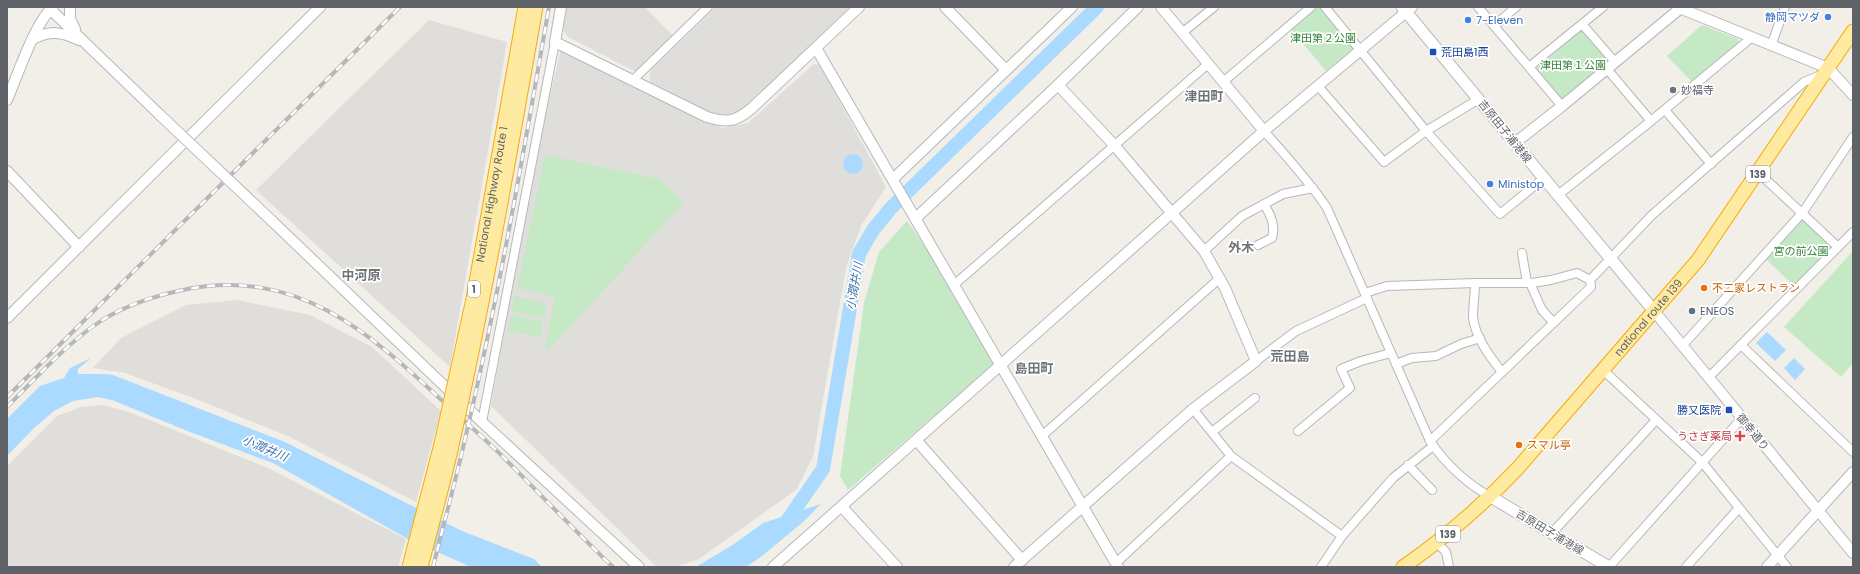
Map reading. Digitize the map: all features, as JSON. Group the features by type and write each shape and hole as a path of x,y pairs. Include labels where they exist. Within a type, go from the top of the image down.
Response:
{"highway":[{"name":"National Highway Route 1","path":"409,567 441,444 471,306 525,7"},
{"name":"National Highway Route 1","path":"421,567 451,452 468,373 536,7"},
{"name":"national route 139","path":"1403,567 1438,543 1491,497 1518,468 1698,260 1853,31"}],"main road":[{"name":"吉原田子浦港線","path":"1407,9 1479,99 1654,311"},
{"name":"吉原田子浦港線","path":"1491,497 1609,567"}],"street":[{"path":"70,7 70,19 86,44"},
{"path":"8,318 320,7"},
{"path":"482,422 562,7"},
{"path":"633,80 708,7"},
{"path":"555,42 707,117 729,121 739,118 751,109 859,7"},
{"path":"944,7 1006,70"},
{"path":"895,182 1006,70 1072,7"},
{"path":"915,216 1058,85 1138,7"},
{"path":"1161,7 1313,188 1327,208 1431,443 1453,468 1478,490 1491,497"},
{"path":"1182,33 1214,7"},
{"path":"1223,82 1312,7"},
{"path":"1325,7 1426,131 1500,214 1544,178"},
{"path":"1478,7 1562,106"},
{"path":"1494,26 1516,7"},
{"path":"1529,67 1603,7"},
{"path":"1771,46 1785,7"},
{"path":"7,100 33,39 51,8 86,44 482,422 639,567"},
{"path":"1515,143 1680,8 1826,71 1853,95"},
{"path":"773,567 917,441 1170,213 1407,9"},
{"path":"1582,24 1651,121"},
{"path":"33,39 45,33 60,32 86,44"},
{"path":"1558,195 1665,110 1751,38"},
{"path":"816,48 1043,435 1117,565 1231,456"},
{"path":"955,284 1208,64"},
{"path":"1590,280 1611,259 1632,234 1652,215 1804,82 1826,71"},
{"path":"1058,85 1114,145 1170,213 1204,251 1220,278 1256,361"},
{"path":"1318,86 1384,162 1426,131 1479,99"},
{"path":"1665,110 1711,164"},
{"path":"1683,346 1802,212 1853,137"},
{"path":"7,171 79,247"},
{"path":"1759,172 1838,247"},
{"path":"1204,251 1242,216 1283,194 1313,188"},
{"path":"1258,245 1272,238 1274,233 1274,225 1264,204"},
{"path":"1709,377 1853,232"},
{"path":"1522,253 1529,283 1542,310 1553,322"},
{"path":"917,441 1018,564 1083,505 1193,410 1256,361 1296,331 1366,296 1387,286 1529,283 1552,280 1577,273 1590,280"},
{"path":"1043,435 1220,278"},
{"path":"1320,567 1342,536 1393,478 1591,287 1590,280"},
{"path":"1475,283 1473,318 1480,338 1489,355 1502,372"},
{"name":"御幸通り","path":"1654,311 1853,553"},
{"path":"1396,364 1412,358 1436,356 1461,344 1480,338"},
{"path":"1741,345 1853,452"},
{"path":"1298,431 1350,388 1340,369 1361,361 1391,353"},
{"path":"1603,370 1702,462 1787,567"},
{"path":"1212,432 1255,398"},
{"path":"1193,410 1231,456 1342,536"},
{"path":"1609,567 1742,418"},
{"path":"1552,533 1656,420"},
{"path":"1408,465 1432,490"},
{"path":"1767,567 1853,472"},
{"path":"842,507 897,567"},
{"path":"1686,567 1739,508"},
{"path":"1438,543 1446,552 1449,567"}],"shaded area":[{"path":"567,7 645,7 674,37 636,72 568,37 563,30"},
{"path":"716,7 850,7 740,113 730,117 714,114 650,82 650,71"},
{"path":"429,20 507,42 450,367 256,190"},
{"path":"561,49 722,128 748,123 814,64 820,65 886,187 861,226 846,268 813,457 796,490 699,559 676,567 657,567 491,406 538,146"},
{"path":"237,300 310,315 372,347 441,411 416,502 290,437 196,399 125,373 93,368 121,338 186,305"},
{"path":"103,405 132,413 268,468 406,539 398,567 7,567 7,466 57,416 81,407"}],"green space":[{"name":"津田第２公園","path":"1318,7 1322,7 1355,47 1326,71 1291,29"},
{"path":"1702,25 1738,39 1739,45 1692,82 1667,56"},
{"name":"津田第１公園","path":"1582,30 1609,62 1563,101 1536,69"},
{"path":"545,155 659,179 684,202 549,350 545,347 555,297 517,288"},
{"name":"宮の前公園","path":"1803,215 1835,247 1797,289 1765,258"},
{"path":"907,221 953,287 951,292 995,363 848,490 840,476 864,303 879,252"},
{"path":"1853,251 1853,363 1841,377 1784,327"},
{"path":"514,296 547,303 544,319 512,311"},
{"path":"511,314 543,322 540,337 508,331"}],"water":[{"path":"853,154 860,157 863,164 860,171 853,174 846,171 843,164 846,157"},
{"path":"1767,332 1786,350 1775,361 1756,343"},
{"path":"91,358 78,369 78,374 113,375 285,442 462,531 534,559 542,567 471,567 408,539 273,463 185,430 112,400 98,397 73,401 54,411 34,428 7,456 7,419 40,386 64,378 70,368"},
{"path":"1794,358 1805,369 1795,380 1784,368"},
{"path":"821,504 803,522 762,556 746,567 696,567 734,544 763,523"}],"waterway":[{"name":"小潤井川","path":"782,528 823,469 859,254 873,230 891,208 1097,7"}],"railway":[{"path":"7,397 400,7"},
{"path":"433,567 462,452 489,329 549,7"},
{"path":"7,407 69,345 102,320 133,304 178,291 221,285 260,288 296,297 330,312 361,332 391,355 495,449 613,567"}],"place":[{"name":"静岡マツダ","path":"1828,17"},
{"name":"7-Eleven","path":"1468,20"},
{"name":"荒田島1西","path":"1433,52"},
{"name":"妙福寺","path":"1673,90"},
{"name":"Ministop","path":"1490,184"},
{"name":"不二家レストラン","path":"1704,288"},
{"name":"ENEOS","path":"1692,311"},
{"name":"勝又医院","path":"1729,410"},
{"name":"うさぎ薬局","path":"1740,436"},
{"name":"スマル亭","path":"1519,445"}],"district":[{"name":"津田町","path":"1204,96"},
{"name":"外木","path":"1241,247"},
{"name":"中河原","path":"361,275"},
{"name":"荒田島","path":"1290,356"},
{"name":"島田町","path":"1034,368"}]}
